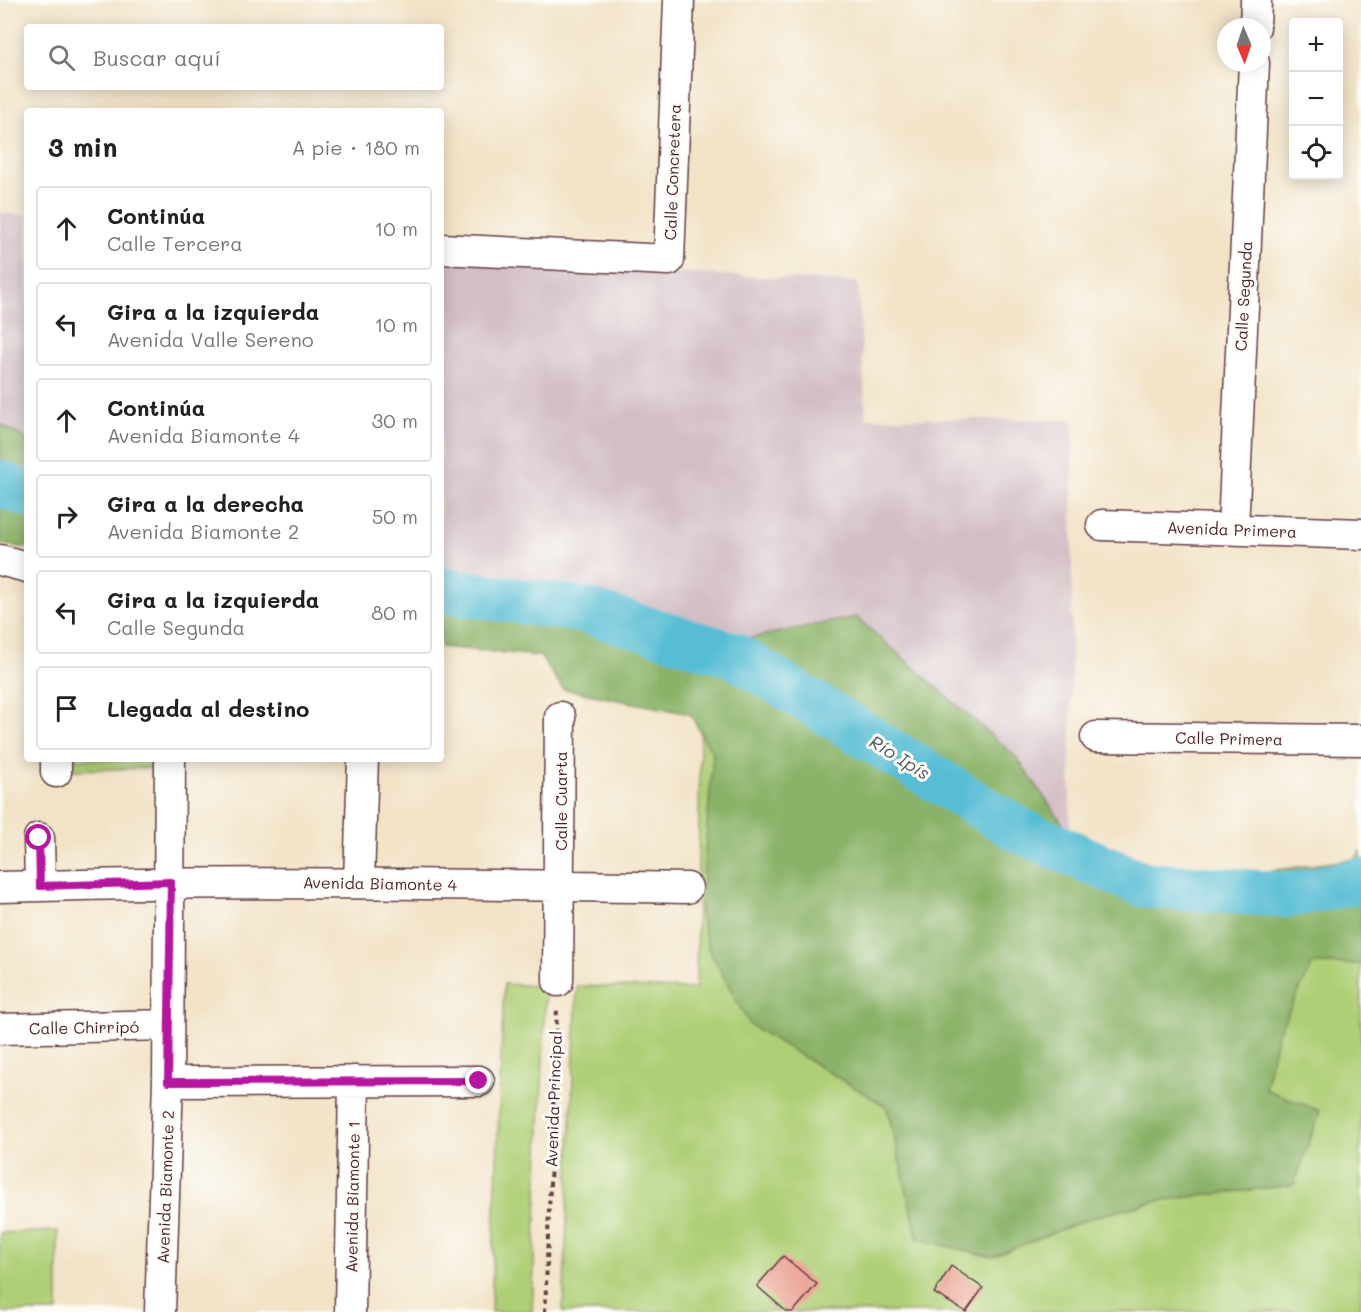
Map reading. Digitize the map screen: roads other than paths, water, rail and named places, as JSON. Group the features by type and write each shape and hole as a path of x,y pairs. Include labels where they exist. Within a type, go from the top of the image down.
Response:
{"street":[{"name":"Calle Concretera","path":"444,249 669,260 679,0"},
{"path":"1255,18 1256,0"},
{"name":"Calle Segunda","path":"1233,529 1254,72"},
{"name":"Avenida Primera","path":"1102,525 1361,534"},
{"path":"0,560 24,566"},
{"name":"Calle Cuarta","path":"559,886 560,717"},
{"name":"Calle Primera","path":"1096,737 1361,740"},
{"path":"170,762 171,882"},
{"path":"359,882 363,762"},
{"path":"39,838 40,886"},
{"name":"Avenida Biamonte 4","path":"0,887 171,882 359,882 687,888"},
{"name":"Avenida Biamonte 2","path":"160,1312 168,1082 171,882"},
{"path":"558,981 559,886"},
{"name":"Calle Chirripó","path":"0,1029 168,1025"},
{"name":"Avenida Biamonte 1","path":"350,1312 354,1081"},
{"path":"168,1082 479,1081"}],"waterway":[{"name":"Río Ipís","path":"0,483 24,493"},
{"name":"Río Ipís","path":"444,590 583,610 734,655 1019,830 1144,885 1288,895 1361,881"}]}
